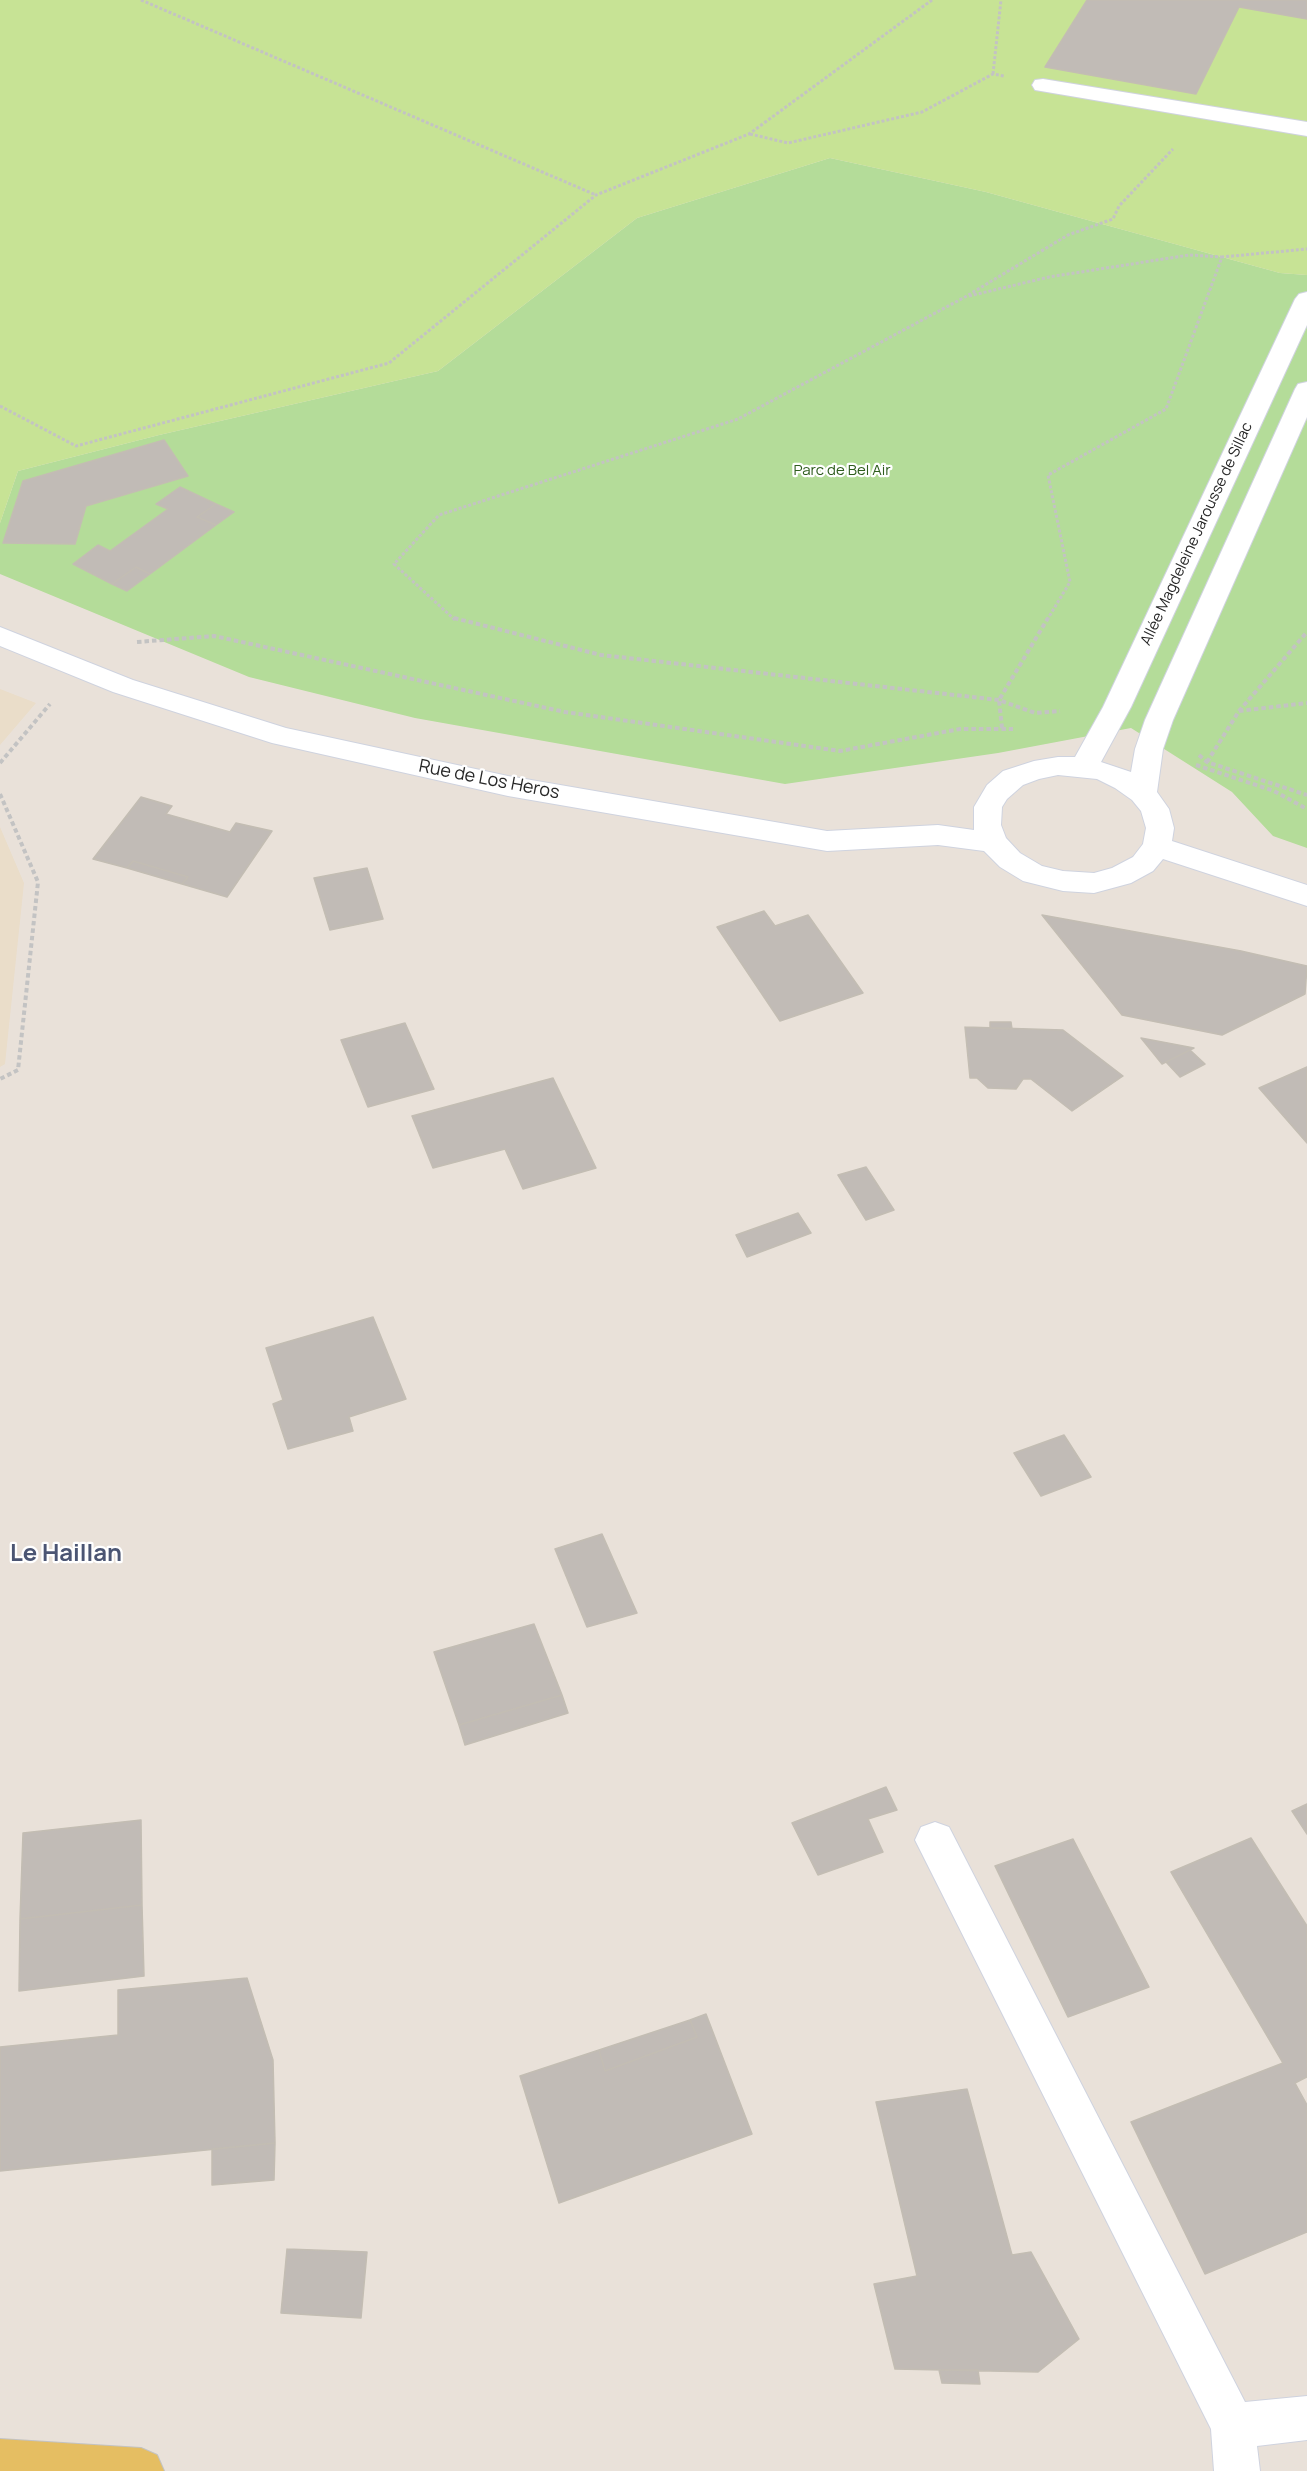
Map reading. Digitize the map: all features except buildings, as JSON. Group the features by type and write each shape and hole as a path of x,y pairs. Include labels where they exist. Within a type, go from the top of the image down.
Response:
{"main road":[{"path":"0,2462 141,2471"}],"street":[{"path":"1043,85 1307,129"},
{"name":"Allée Magdeleine Jarousse de Sillac","path":"1083,767 1117,707 1307,299"},
{"path":"1142,793 1149,749 1159,720 1307,389"},
{"name":"Rue de Los Heros","path":"0,636 123,686 282,736 508,786 827,841 938,835 993,842"},
{"path":"1058,766 1083,767 1105,772 1125,781 1142,793 1155,810 1160,828 1156,846 1143,864 1121,876 1094,883 1063,882 1034,874 1010,860 993,842 987,825 988,807 997,792 1012,778 1034,770 1058,766"},
{"path":"1156,846 1307,896"},
{"path":"935,1840 1233,2426 1237,2471"},
{"path":"1233,2426 1307,2418"}],"path":[{"path":"141,0 596,195"},
{"path":"0,406 76,446 390,363 596,195 749,134 932,0"},
{"path":"993,74 1001,0"},
{"path":"749,134 788,143 922,112 993,74 1043,85"},
{"path":"999,700 601,655 456,620 394,564 439,515 738,418 965,297 1068,235 1113,219 1119,206 1207,112"},
{"path":"965,297 1050,277 1189,255 1222,256 1307,249"},
{"path":"1002,728 999,700 1071,582 1048,475 1166,410 1222,256"},
{"path":"1206,762 1239,711 1307,633"},
{"path":"135,642 214,636 565,712 840,752 960,729 1002,728 1101,734"},
{"path":"0,763 79,669"},
{"path":"1239,711 1307,703"},
{"path":"1149,749 1274,791 1307,809"},
{"path":"0,794 38,882 18,1070 0,1079"}],"shaded area":[{"path":"0,689 36,703 0,745"},
{"path":"0,827 24,883 5,1064 0,1067"}],"green space":[{"path":"0,0 1307,0 1307,275 1280,273 986,192 830,158 637,218 438,371 159,435 18,471 0,523"},
{"name":"Parc de Bel Air","path":"830,158 986,192 1280,273 1307,275 1307,848 1273,836 1232,792 1131,728 998,753 785,784 415,718 249,677 0,574 0,523 18,471 159,435 438,371 637,218"}],"district":[{"name":"Le Haillan","path":"66,1554"}]}
